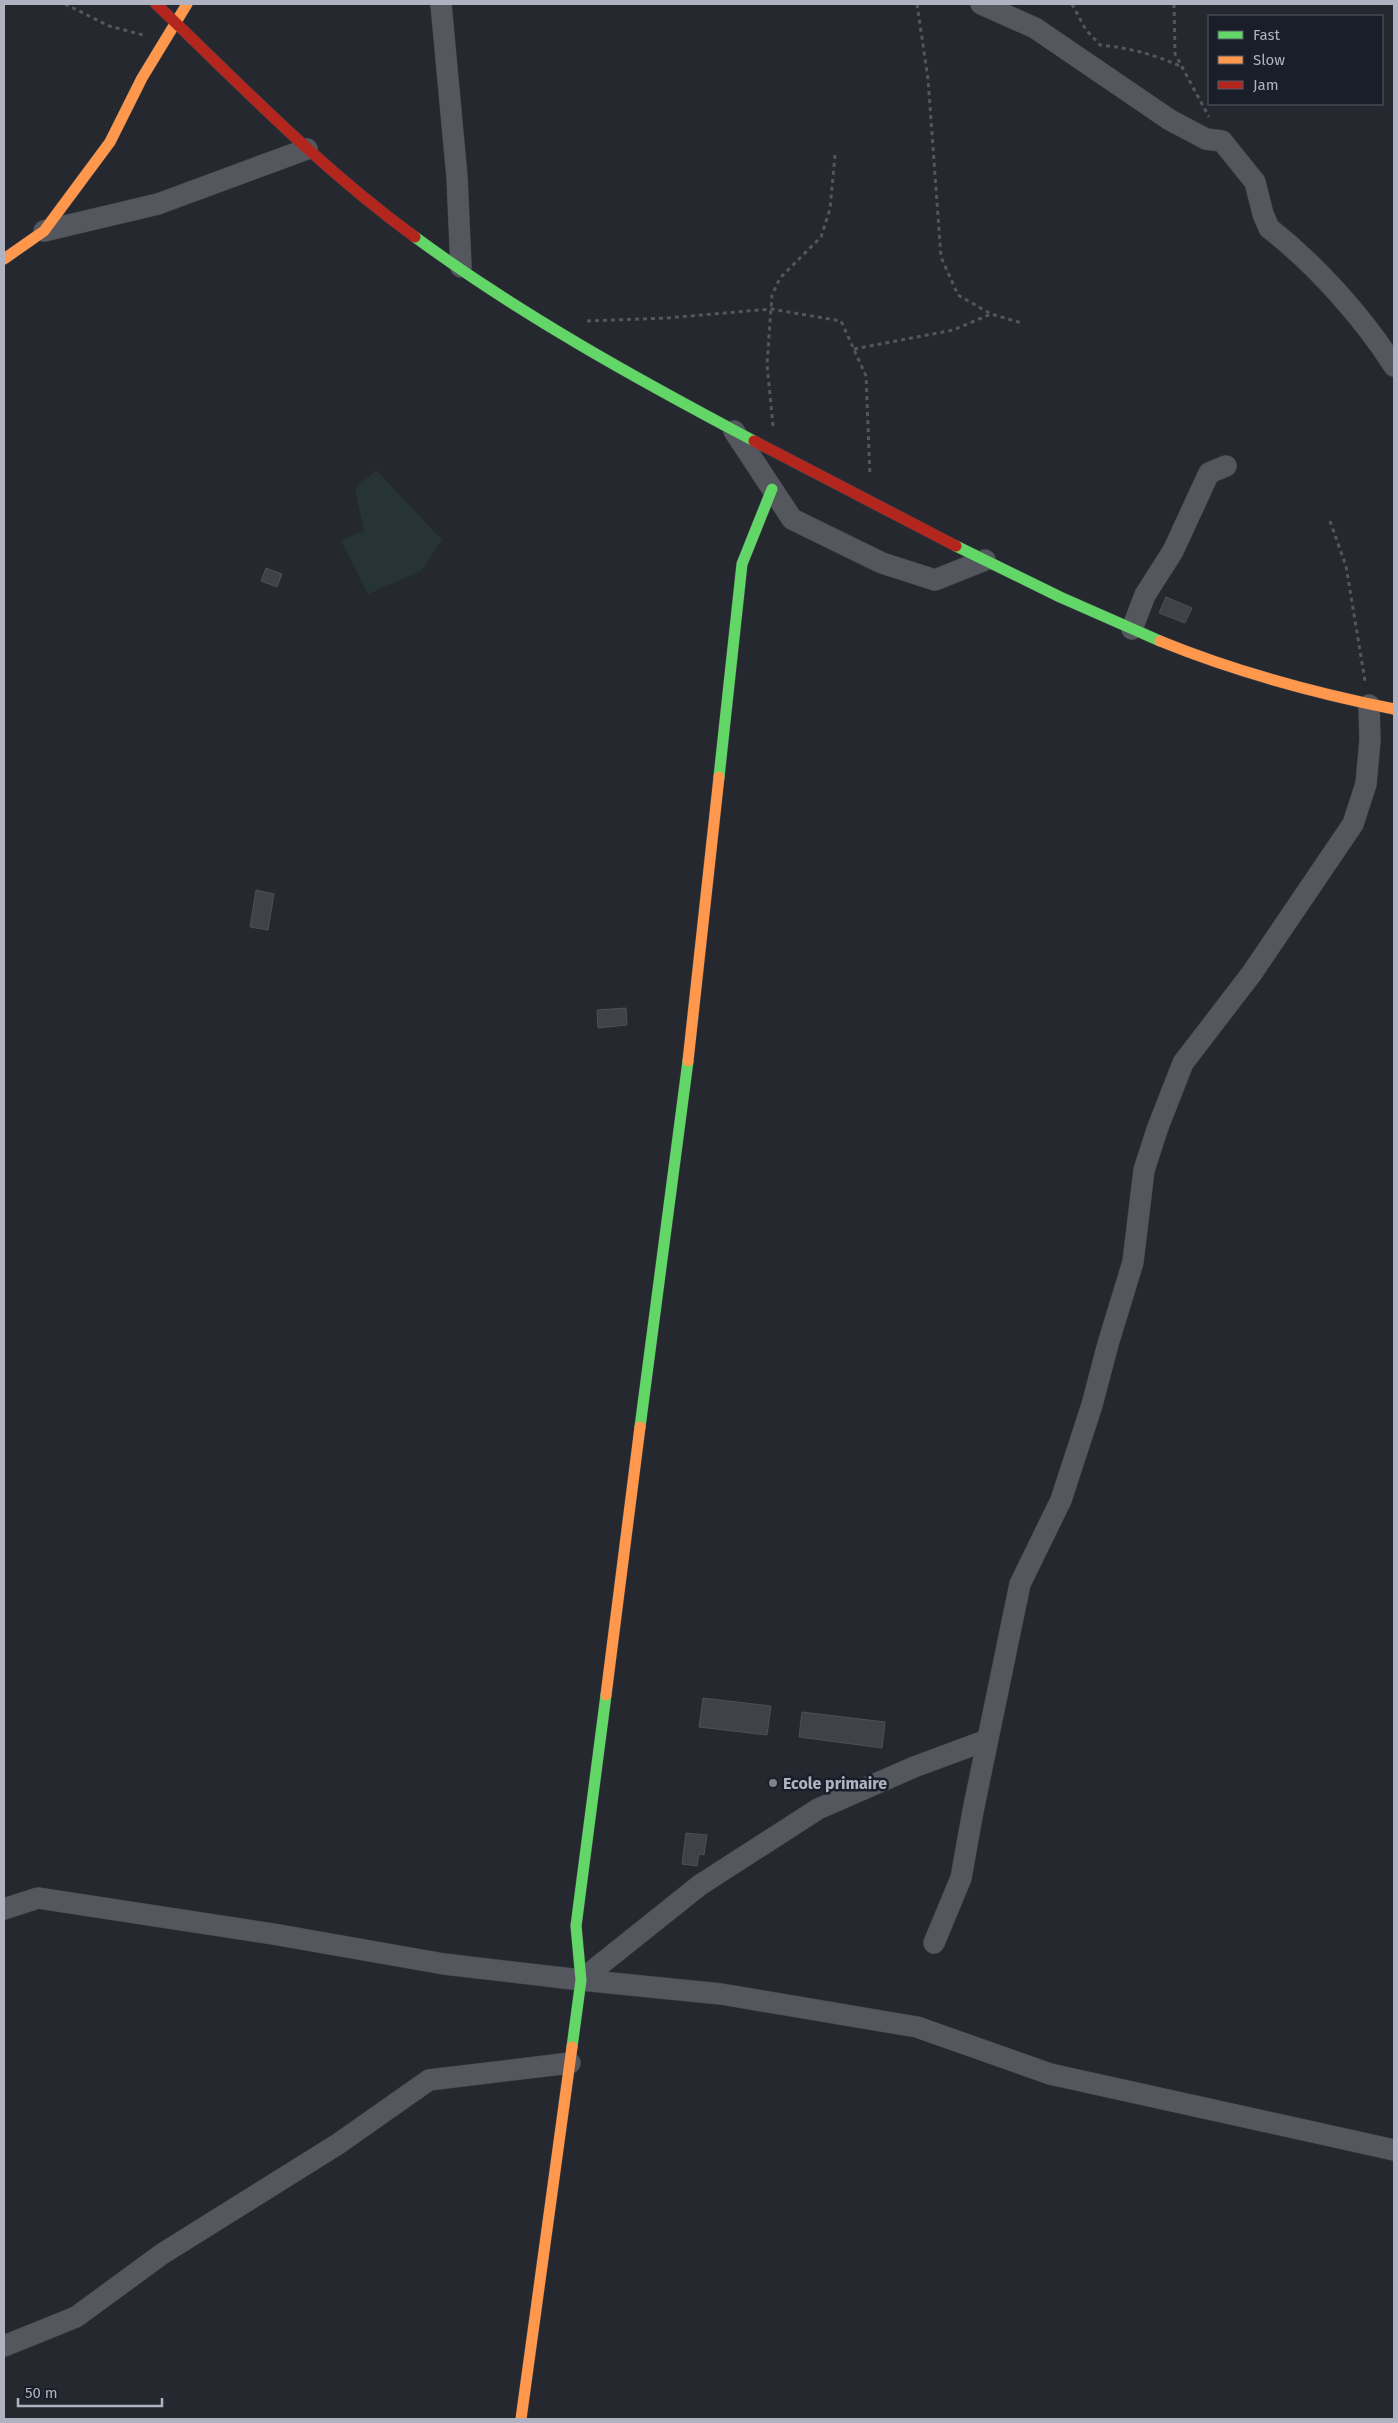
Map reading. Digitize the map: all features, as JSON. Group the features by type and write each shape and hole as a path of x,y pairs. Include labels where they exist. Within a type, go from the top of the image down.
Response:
{"street":[{"path":"156,4 307,149 370,204 513,305 607,361 775,453 870,502 985,560 1132,629 1257,678 1369,705 1394,709"},
{"path":"4,259 44,231 110,142 142,78 187,4"},
{"path":"441,4 457,177 461,267"},
{"path":"980,4 1035,28 1170,120 1206,139 1222,140 1255,182 1263,214 1269,228 1346,301 1380,344 1394,366"},
{"path":"44,231 158,204 307,149"},
{"path":"734,430 792,519 882,563 935,580 985,560"},
{"path":"1132,629 1145,595 1173,551 1210,473 1226,466"},
{"path":"521,2419 581,1980 576,1926 695,1005 742,564 772,488"},
{"path":"934,1943 961,1878 987,1740 1020,1584 1061,1500 1092,1406 1132,1262 1144,1170 1158,1127 1182,1063 1252,973 1353,824 1366,784 1370,740 1369,705"},
{"path":"581,1980 700,1885 818,1809 914,1767 987,1740"},
{"path":"4,1909 38,1898 273,1934 444,1964 721,1994 917,2027 1050,2074 1394,2150"},
{"path":"4,2346 76,2317 162,2254 338,2144 429,2080 570,2063"}],"path":[{"path":"65,4 109,26 166,41"},
{"path":"917,4 928,79 941,257 958,295 991,314 1022,323"},
{"path":"1072,4 1086,30 1100,45 1127,48 1153,54 1180,66"},
{"path":"1174,4 1175,54 1222,140"},
{"path":"775,453 767,364 772,295 780,278 821,237 830,209 835,155"},
{"path":"584,321 667,318 771,309 841,321 866,376 870,502"},
{"path":"854,349 953,330 991,314"},
{"path":"1330,521 1346,566 1369,705"}],"shaded area":[{"path":"376,470 442,540 421,571 368,594 341,540 364,531 355,489"}],"building":[{"path":"266,568 282,574 277,587 261,581"},
{"path":"1166,597 1192,608 1185,623 1159,613"},
{"path":"256,890 274,894 268,930 250,927"},
{"path":"626,1008 627,1025 598,1028 597,1010"},
{"path":"703,1698 771,1706 767,1735 699,1727"},
{"path":"802,1712 885,1722 882,1748 799,1737"},
{"path":"686,1833 707,1835 704,1855 699,1854 697,1866 682,1864"}],"traffic: fast":[{"path":"415,237 496,293 580,345 754,441"},
{"path":"719,777 742,564 772,489"},
{"path":"956,546 1060,597 1160,641"},
{"path":"640,1427 688,1061"},
{"path":"572,2047 581,1980 576,1926 606,1695"}],"traffic: slow":[{"path":"4,259 44,231 110,142 142,78 187,4"},
{"path":"1160,641 1276,681 1394,709"},
{"path":"688,1061 719,777"},
{"path":"606,1695 640,1427"},
{"path":"521,2419 572,2047"}],"traffic: jam":[{"path":"156,4 313,154 415,237"},
{"path":"754,441 956,546"}],"place":[{"name":"Ecole primaire","path":"773,1783"}]}
